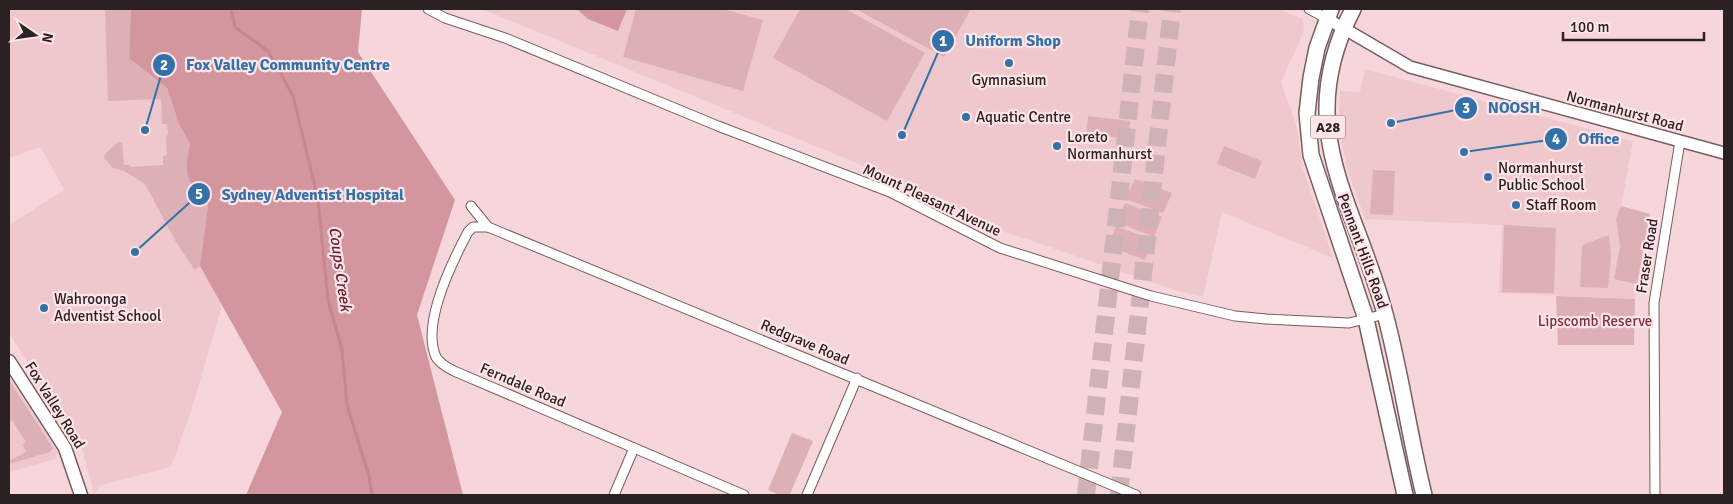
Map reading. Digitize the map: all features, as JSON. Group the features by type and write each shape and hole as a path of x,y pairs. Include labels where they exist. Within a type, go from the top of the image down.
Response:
{"highway":[{"name":"Pennant Hills Road","path":"1353,9 1344,29 1329,81 1327,115 1331,151 1340,187 1385,314 1424,495"},
{"name":"Pennant Hills Road","path":"1328,13 1311,78 1308,113 1311,155 1366,319 1405,495"}],"main road":[{"name":"Fox Valley Road","path":"9,361 65,448 80,495"}],"street":[{"name":"Mount Pleasant Avenue","path":"428,9 445,18 505,38 718,126 890,192 1000,248 1151,296 1235,316 1349,323 1385,314"},
{"path":"1309,9 1328,13"},
{"name":"Normanhurst Road","path":"1328,13 1344,29 1410,67 1724,153"},
{"name":"Fraser Road","path":"1655,495 1654,303 1680,141"},
{"name":"Redgrave Road","path":"471,206 488,226 1136,495"},
{"name":"Ferndale Road","path":"488,226 473,227 468,232 440,295 433,323 436,357 440,363 454,371 744,495"},
{"path":"807,495 857,378"},
{"path":"614,495 634,448"}],"shaded area":[{"path":"9,9 131,9 167,88 214,218 221,309 192,408 171,467 101,485 94,494 82,448 9,333 9,225 64,190 41,147 9,158"},
{"path":"131,9 362,9 358,52 455,200 417,315 463,495 246,495 282,412 200,266 208,205 195,190 188,178 187,164 190,144 179,124 167,88 129,58"},
{"name":"Loreto Normanhurst","path":"482,9 1278,9 1303,19 1304,31 1281,82 1296,124 1303,169 1333,258 1222,212 1203,297 1178,291 991,227 939,197"},
{"path":"577,9 627,9 618,31 588,19"},
{"name":"Normanhurst Public School","path":"1365,69 1633,141 1621,206 1650,214 1635,299 1499,293 1502,225 1365,219 1347,168 1341,139 1339,115 1340,91 1360,92"},
{"path":"9,376 58,452 55,459 9,472"}],"green space":[{"path":"105,9 131,9 129,58 167,88 179,124 190,144 187,164 189,178 208,205 200,266 195,270 176,242 145,184 124,171 113,168 104,158 105,154 118,142 122,142 124,165 130,165 130,167 163,165 163,156 167,155 166,136 168,134 167,124 162,124 161,99 108,101"},
{"path":"636,9 723,9 763,20 743,91 623,57"},
{"path":"800,9 846,9 925,53 887,121 773,58"},
{"path":"856,9 971,9 944,57"},
{"path":"1088,116 1130,121 1128,139 1086,134"},
{"path":"1224,146 1262,161 1255,179 1217,164"},
{"path":"1373,170 1395,171 1393,215 1370,214"},
{"path":"1135,179 1172,193 1163,213 1126,199"},
{"path":"1125,203 1162,217 1154,237 1117,222"},
{"path":"1621,206 1650,214 1637,284 1614,279 1620,246 1616,219"},
{"path":"1504,225 1556,228 1554,293 1502,292"},
{"path":"1116,226 1153,240 1145,260 1108,246"},
{"path":"1609,235 1611,257 1608,288 1580,287 1582,245"},
{"name":"Lipscomb Reserve","path":"1556,296 1635,299 1634,345 1558,345"},
{"path":"9,380 53,448 50,452 9,464 9,461 26,452 23,445 25,441 12,420 9,421"},
{"path":"792,433 813,441 790,494 780,495 768,490"}],"waterway":[{"name":"Coups Creek","path":"231,9 235,27 268,51 293,96 318,199 328,300 342,350 347,405 369,476 372,495"}],"tunnel":[{"path":"1086,495 1140,9"},
{"path":"1119,495 1172,9"}],"place":[{"name":"Gymnasium","path":"1009,63"},
{"name":"Aquatic Centre","path":"966,117"},
{"name":"NOOSH","path":"1391,123"},
{"name":"Fox Valley Community Centre","path":"145,130"},
{"name":"Uniform Shop","path":"902,135"},
{"name":"Loreto Normanhurst","path":"1057,146"},
{"name":"Office","path":"1464,152"},
{"name":"Normanhurst Public School","path":"1488,177"},
{"name":"Staff Room","path":"1516,205"},
{"name":"Sydney Adventist Hospital","path":"135,252"},
{"name":"Wahroonga Adventist School","path":"44,308"}]}
